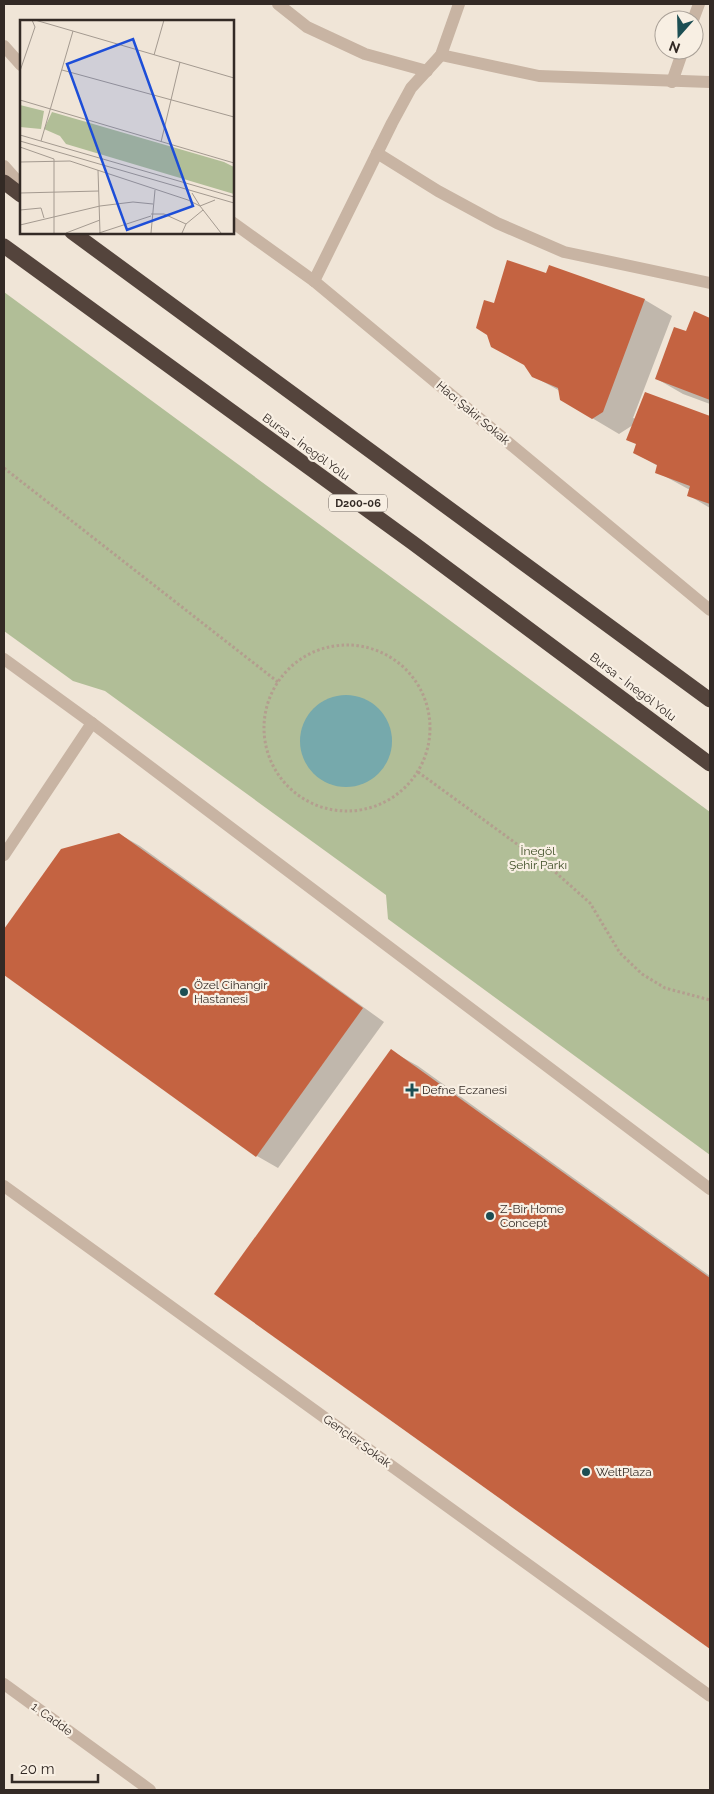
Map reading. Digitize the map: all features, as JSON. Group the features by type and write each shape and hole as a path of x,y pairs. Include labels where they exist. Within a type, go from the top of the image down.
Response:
{"highway":[{"path":"4,182 20,194"},
{"path":"75,234 710,700"},
{"name":"Bursa - İnegöl Yolu","path":"4,246 413,543 710,764"}],"street":[{"path":"278,4 307,27 357,50 427,70"},
{"path":"314,281 411,88 441,55 459,4"},
{"path":"4,46 20,64"},
{"path":"441,55 539,76 710,82"},
{"path":"672,82 680,60"},
{"path":"377,153 497,223 564,252 710,283"},
{"path":"4,166 20,184"},
{"name":"Hacı Şakir Sokak","path":"234,223 314,281 710,610"},
{"path":"4,659 92,723 710,1189"},
{"path":"4,855 92,723"},
{"name":"Gençler Sokak","path":"4,1186 710,1696"},
{"name":"1. Cadde","path":"4,1684 150,1790"}],"path":[{"path":"4,468 278,682"},
{"path":"335,646 364,646 389,656 409,673 424,696 430,721 428,747 418,772 401,792 378,805 370,807 352,811 326,809 302,798 281,778 267,753 263,724 269,696 278,682 285,672 308,654 335,646"},
{"path":"418,772 554,871 583,897 590,904 620,953 642,974 665,988 710,1000"}],"green space":[{"name":"İnegöl Şehir Parkı","path":"4,292 710,812 710,1155 388,919 386,895 105,691 73,681 4,631"}],"water":[{"path":"346,695 364,698 379,708 389,723 392,741 389,759 379,774 364,784 346,787 328,784 313,774 303,759 300,741 303,723 313,708 328,698"}],"building":[{"path":"507,260 546,273 549,265 645,299 603,412 592,419 560,400 558,388 532,377 524,365 491,347 487,335 476,328 484,300 494,303"},
{"path":"694,311 710,318 710,400 655,379 674,327 686,331"},
{"path":"645,392 710,416 710,504 687,496 690,486 655,473 657,465 633,453 636,444 626,440"},
{"name":"Özel Cihangir Hastanesi","path":"119,833 363,1008 256,1157 4,975 4,929 61,849"},
{"name":"WeltPlaza","path":"391,1049 710,1278 710,1649 214,1294"}],"place":[{"name":"Özel Cihangir Hastanesi","path":"184,992"},
{"name":"Defne Eczanesi","path":"412,1090"},
{"name":"Z-Bir Home Concept","path":"490,1216"},
{"name":"WeltPlaza","path":"586,1472"}]}
